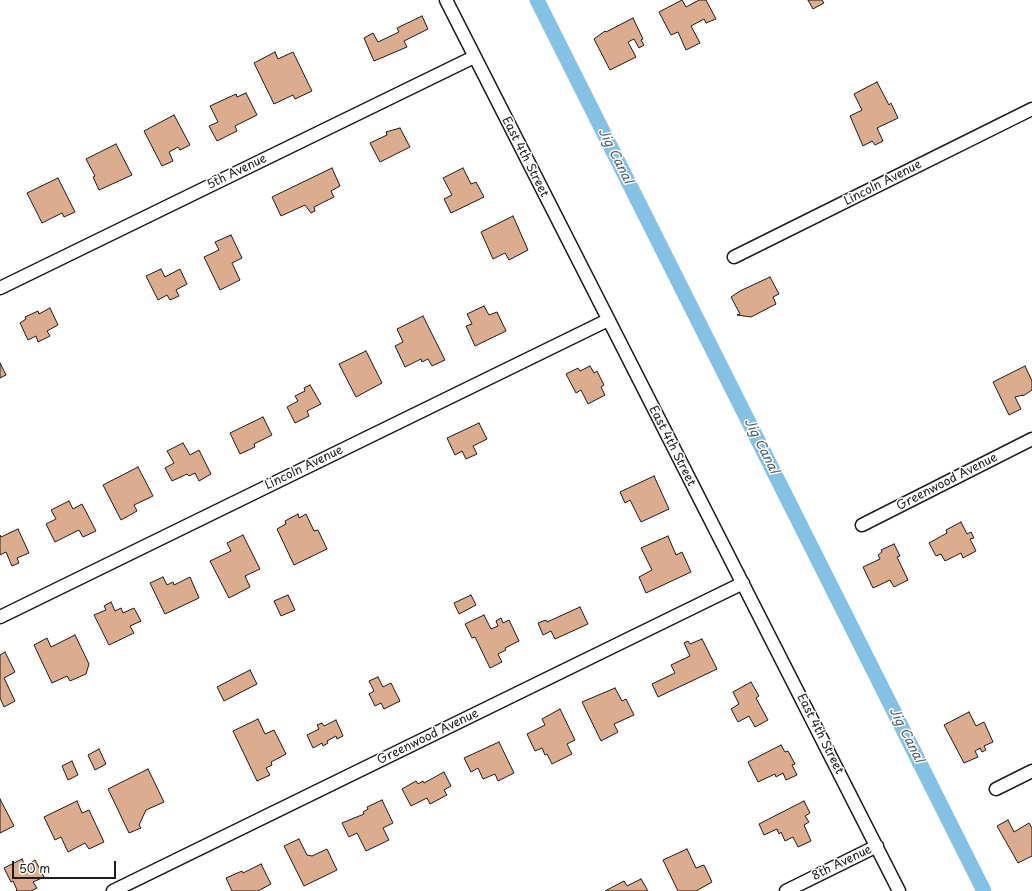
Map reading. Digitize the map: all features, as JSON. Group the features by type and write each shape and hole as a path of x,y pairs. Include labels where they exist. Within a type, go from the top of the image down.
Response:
{"street":[{"name":"East 4th Street","path":"446,0 899,891"},
{"name":"5th Avenue","path":"0,288 474,57"},
{"name":"Lincoln Avenue","path":"734,257 1032,109"},
{"name":"Lincoln Avenue","path":"0,617 608,320"},
{"name":"Greenwood Avenue","path":"862,525 1032,439"},
{"name":"Greenwood Avenue","path":"114,891 743,583"},
{"path":"996,789 1032,771"},
{"name":"8th Avenue","path":"786,891 877,846"}],"building":[{"path":"682,0 686,7 699,0 706,0 716,19 706,23 704,19 691,26 700,43 686,50 678,32 671,35 659,12"},
{"path":"808,0 822,0 824,3 813,9"},
{"path":"422,16 428,29 404,41 407,47 374,61 364,38 373,33 378,42 399,32 397,28"},
{"path":"633,18 643,39 641,40 644,45 639,48 634,39 628,42 636,57 610,70 594,39 605,31 606,32"},
{"path":"275,52 278,59 293,52 312,91 295,99 293,95 274,104 254,63"},
{"path":"877,82 889,105 891,103 898,118 877,128 883,141 875,145 872,141 863,146 850,116 862,110 854,94"},
{"path":"246,93 257,115 235,126 237,131 217,141 209,126 218,122 210,106 236,94 237,97"},
{"path":"174,115 190,145 180,150 178,147 169,152 173,161 162,166 144,131"},
{"path":"400,128 410,147 380,162 370,143 387,135 386,132"},
{"path":"116,144 132,175 99,190 93,177 95,176 86,159"},
{"path":"332,168 340,186 331,191 334,197 314,207 315,211 311,213 305,205 281,216 272,197"},
{"path":"463,168 471,184 476,182 484,197 451,213 444,199 452,195 443,178"},
{"path":"58,178 75,212 64,217 62,213 42,223 27,193"},
{"path":"513,216 528,250 509,260 505,253 493,259 481,232"},
{"path":"231,235 242,258 232,263 240,280 220,290 204,257 219,250 215,242"},
{"path":"161,269 165,277 180,269 187,284 176,290 179,296 170,300 167,295 158,300 146,276"},
{"path":"770,277 779,294 773,297 776,304 751,317 737,315 740,314 731,297 740,291"},
{"path":"484,306 489,315 497,312 506,331 475,346 466,326 472,324 467,314"},
{"path":"50,308 58,325 47,331 50,336 38,342 36,336 28,340 20,323 26,319 25,317 38,311 39,314"},
{"path":"423,316 445,360 432,366 428,359 422,362 421,359 405,367 395,346 403,342 397,329"},
{"path":"366,351 382,383 356,397 339,364"},
{"path":"0,363 6,375 0,378"},
{"path":"590,366 594,373 597,371 604,385 601,387 605,395 588,404 581,390 576,393 566,374 578,368 580,371"},
{"path":"1025,366 1032,381 1032,390 1023,396 1015,397 1021,409 1009,415 993,382"},
{"path":"310,385 321,404 307,411 309,416 295,423 287,407 298,401 295,396 305,391 304,388"},
{"path":"263,417 272,435 254,444 255,447 240,454 230,433"},
{"path":"479,423 487,439 473,446 477,454 466,459 462,451 455,455 447,438"},
{"path":"183,443 190,455 199,450 211,474 199,481 195,473 189,476 187,474 172,481 165,468 174,463 167,451"},
{"path":"138,467 153,496 134,505 137,511 121,520 103,485"},
{"path":"654,476 669,509 641,522 630,500 625,503 620,492"},
{"path":"69,501 73,509 82,504 96,531 83,537 79,530 55,542 46,524 56,519 51,510"},
{"path":"298,514 299,518 306,514 314,531 318,530 327,549 294,565 277,529 286,524 285,521"},
{"path":"961,522 967,534 971,532 974,538 970,539 976,551 963,558 961,553 945,561 941,554 936,556 929,543 947,533 946,530"},
{"path":"18,529 29,553 17,558 19,563 12,566 6,552 0,555 0,535 1,537"},
{"path":"243,535 260,569 245,576 250,587 229,598 210,561 231,551 227,543"},
{"path":"668,536 676,555 682,552 691,572 646,593 639,577 652,570 641,548"},
{"path":"894,544 900,556 897,557 908,580 894,587 890,580 873,588 863,567 880,559 878,555 882,552 881,550"},
{"path":"163,577 167,585 173,582 174,585 190,577 199,598 165,614 150,583"},
{"path":"288,595 295,610 281,616 274,601"},
{"path":"471,595 476,605 459,614 454,603"},
{"path":"111,602 115,611 121,608 123,613 134,608 141,621 130,626 134,633 109,645 94,615 106,610 104,606"},
{"path":"580,607 588,624 555,639 551,631 543,635 538,623 546,620 547,622"},
{"path":"484,615 491,629 498,626 496,621 501,618 503,623 509,620 519,641 505,648 506,650 498,654 502,662 490,668 475,637 472,638 465,624"},
{"path":"75,635 89,664 86,674 70,681 67,676 52,683 34,645 47,638 51,647"},
{"path":"702,639 717,669 658,697 652,684 675,673 671,665 690,656 684,643 688,641 690,644"},
{"path":"5,652 15,672 4,678 15,701 4,707 0,698 0,655"},
{"path":"250,670 257,684 224,701 217,687"},
{"path":"378,677 383,687 391,683 400,701 384,709 381,703 375,706 369,694 374,691 369,681"},
{"path":"751,682 759,696 756,698 768,720 755,727 749,716 738,722 731,709 739,704 733,692"},
{"path":"615,688 622,701 626,699 634,715 614,724 618,732 601,741 582,702"},
{"path":"560,709 575,740 567,744 572,754 552,764 542,748 535,751 527,734 545,725 542,719"},
{"path":"969,712 976,726 984,722 993,742 984,746 986,750 982,752 980,748 975,751 978,757 964,763 944,725"},
{"path":"258,719 265,734 274,730 286,754 271,762 272,765 266,768 270,775 257,781 233,731"},
{"path":"336,720 343,736 337,739 336,736 327,741 328,743 323,746 322,743 313,748 307,735 319,729 317,725 322,723 324,726"},
{"path":"499,742 514,773 498,781 495,774 483,779 478,768 471,772 464,758"},
{"path":"781,745 785,752 788,751 795,764 792,765 797,775 786,780 783,773 776,777 775,774 758,782 748,762"},
{"path":"99,749 106,764 95,770 88,755"},
{"path":"72,761 78,775 68,780 62,766"},
{"path":"148,769 164,802 146,810 139,825 141,828 129,833 108,789"},
{"path":"444,772 451,786 444,790 447,795 430,804 427,798 411,806 402,789 416,781 418,784 423,781 424,783"},
{"path":"0,799 14,826 0,833"},
{"path":"382,800 393,823 383,828 389,840 366,851 357,833 349,837 342,823 364,814 363,812 368,809 367,807"},
{"path":"77,801 82,813 89,810 104,842 89,849 85,843 68,852 61,837 55,840 44,817"},
{"path":"804,801 810,813 805,816 809,822 804,825 811,841 798,847 793,837 785,841 781,832 779,834 777,829 764,835 759,824"},
{"path":"1008,820 1014,832 1029,823 1032,828 1032,856 1018,863 997,826"},
{"path":"299,839 307,855 312,856 327,849 337,870 304,886 284,846"},
{"path":"687,849 696,868 704,865 712,882 696,891 678,891 663,860"},
{"path":"22,859 25,866 35,860 44,877 33,882 37,888 31,891 16,891 17,890 13,881 11,882 4,868"},
{"path":"261,864 271,884 258,891 232,891 226,878 242,871 243,873"},
{"path":"641,879 648,891 605,891 624,881 627,886"}],"waterway":[{"name":"Jig Canal","path":"537,0 984,891"}]}
